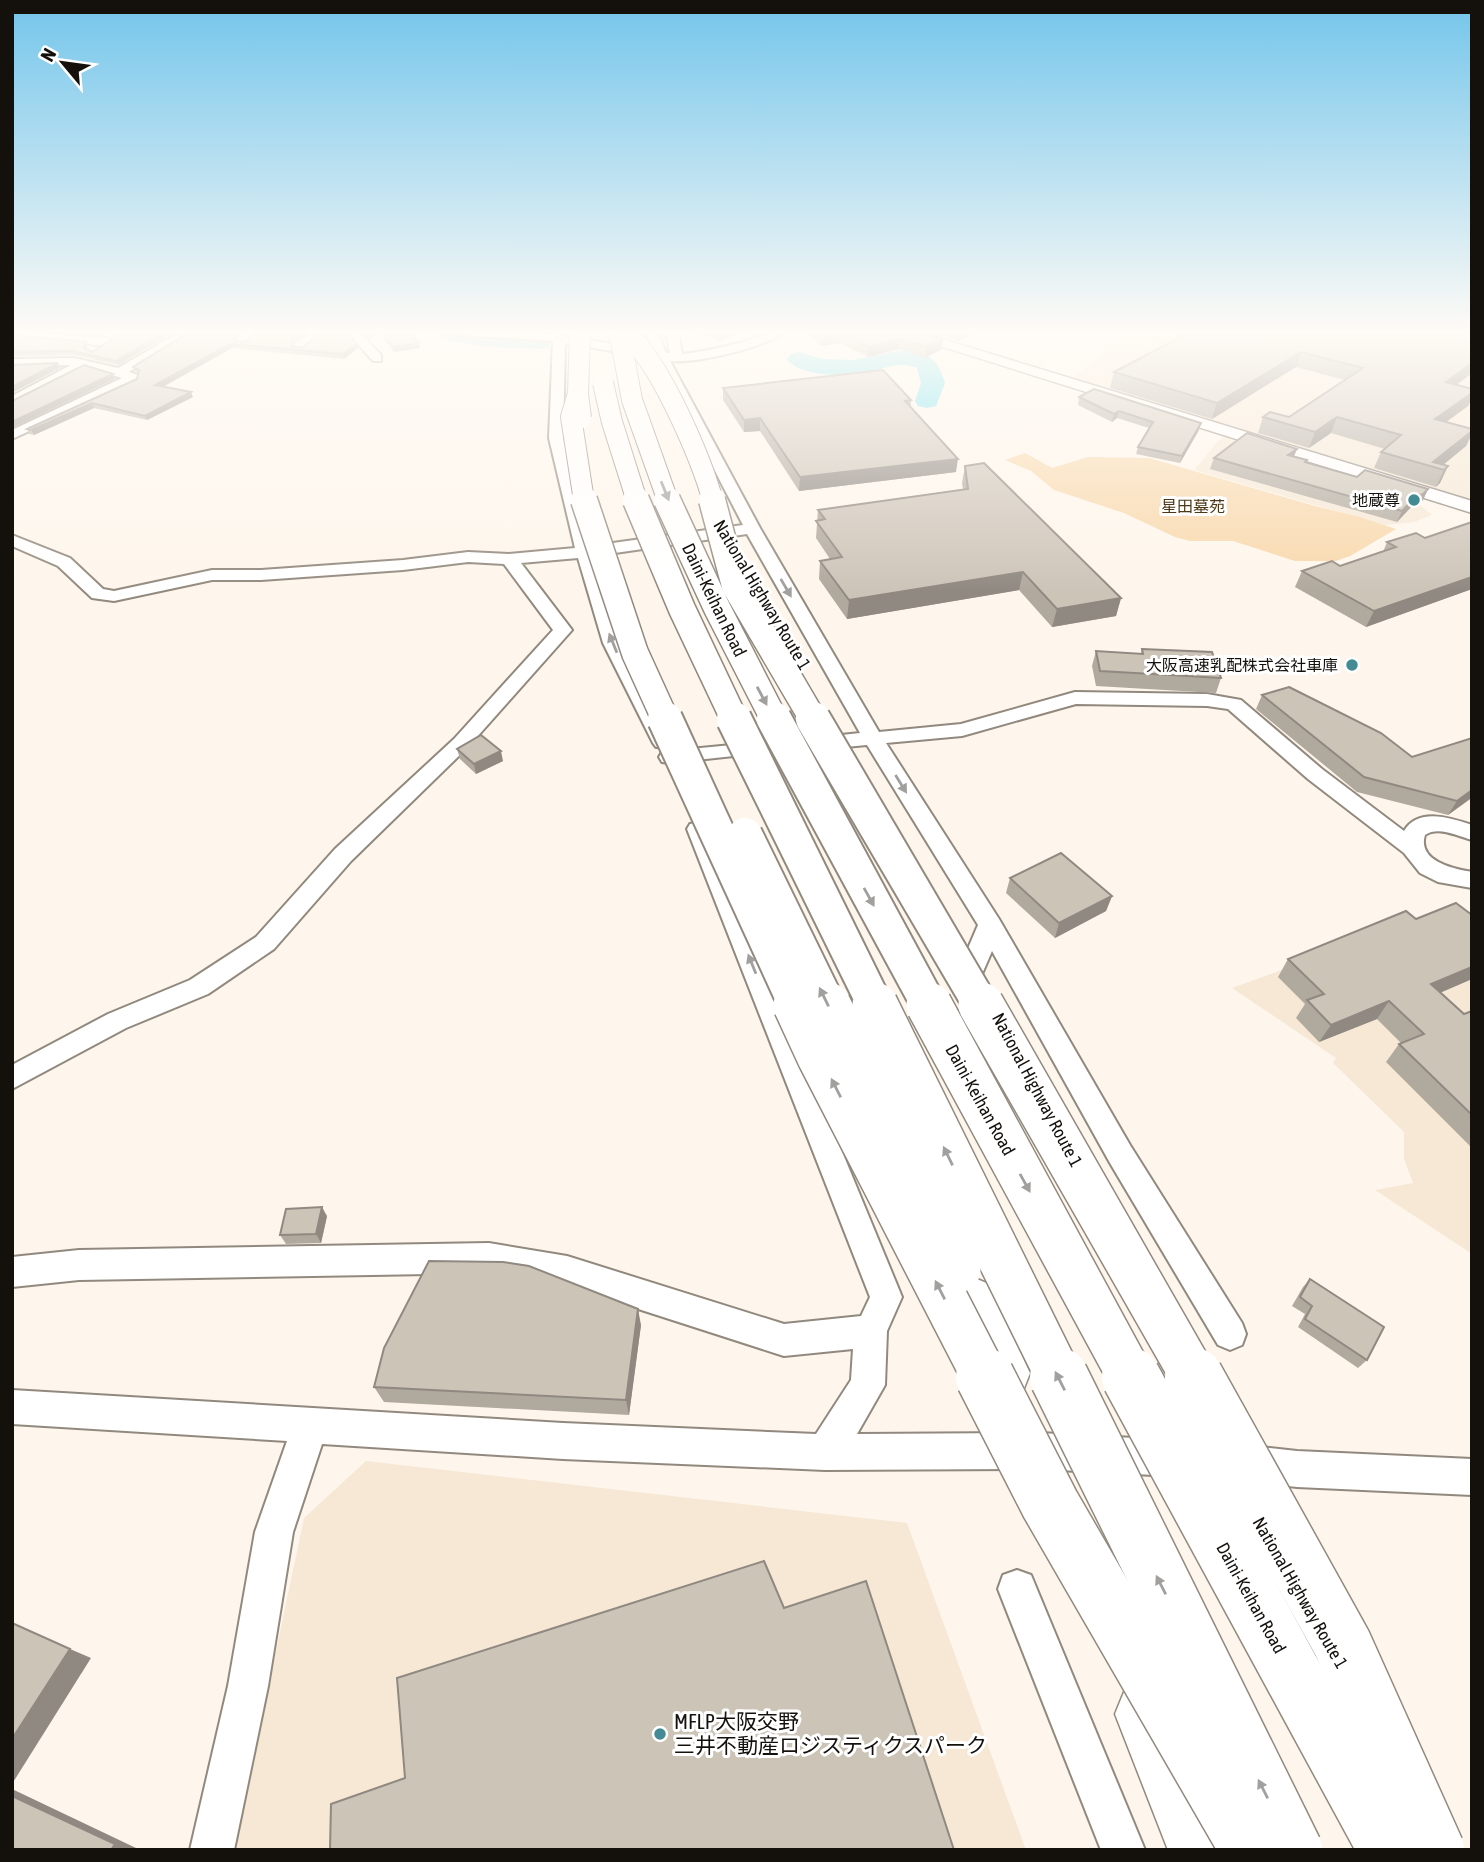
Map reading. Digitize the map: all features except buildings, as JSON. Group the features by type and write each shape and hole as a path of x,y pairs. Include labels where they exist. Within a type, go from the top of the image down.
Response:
{"highway":[{"path":"570,418 585,508 635,653 814,1044 1050,1504 1250,1850"},
{"path":"582,418 586,447 641,621 972,1300 1040,1451 1201,1850"},
{"name":"Daini-Keihan Road","path":"612,418 657,554 811,877 1293,1850"},
{"name":"Daini-Keihan Road","path":"638,418 689,551 750,675 1388,1850"},
{"name":"National Highway Route 1","path":"658,418 663,430 813,681 973,967 1144,1293 1224,1461 1447,1850"},
{"path":"679,418 705,473 735,586 956,961 1270,1510 1342,1643 1435,1850"}],"main road":[{"path":"1182,418 1472,507"}],"street":[{"path":"12,435 48,418"},
{"path":"569,418 556,438 584,551 612,642 669,757 886,1297 870,1331 868,1385 825,1452"},
{"path":"677,418 752,528 873,739 990,925 1120,1154 1230,1334"},
{"path":"12,541 64,562 97,594 114,597 212,575 274,574 403,565 468,557 509,559 752,528"},
{"path":"12,1078 117,1021 199,987 265,943 343,855 461,743 563,630 509,559"},
{"path":"669,757 962,730 1075,698 1207,700 1234,704 1315,774 1410,847 1416,856 1438,872 1472,880"},
{"path":"1410,847 1409,838 1413,831 1421,826 1447,825 1472,834"},
{"path":"973,967 990,925"},
{"path":"12,1272 79,1265 489,1258 567,1271 784,1340 870,1331"},
{"path":"12,1407 563,1441 825,1452 1040,1451 1224,1461 1297,1469 1472,1477"},
{"path":"212,1850 248,1686 274,1532 310,1426"},
{"path":"1017,1589 1123,1850"}],"shaded area":[{"path":"1196,418 1472,418 1472,502"},
{"path":"1225,436 1369,480 1419,504 1432,515 1414,522 1384,525 1194,470"},
{"path":"1456,907 1472,921 1472,1254 1375,1190 1413,1183 1404,1159 1404,1132 1333,1063 1336,1058 1232,988"},
{"path":"366,1461 907,1523 1026,1850 234,1850 304,1518"}],"green space":[{"name":"星田墓苑","path":"1025,453 1052,468 1088,457 1149,458 1396,529 1350,556 1336,561 1295,561 1233,541 1190,541 1175,537 1124,513 1054,490 1031,471 1005,460"}],"place":[{"name":"地蔵尊","path":"1414,500"},
{"name":"大阪高速乳配株式会社車庫","path":"1352,665"},
{"name":"MFLP大阪交野 三井不動産ロジスティクスパーク","path":"660,1734"}]}
